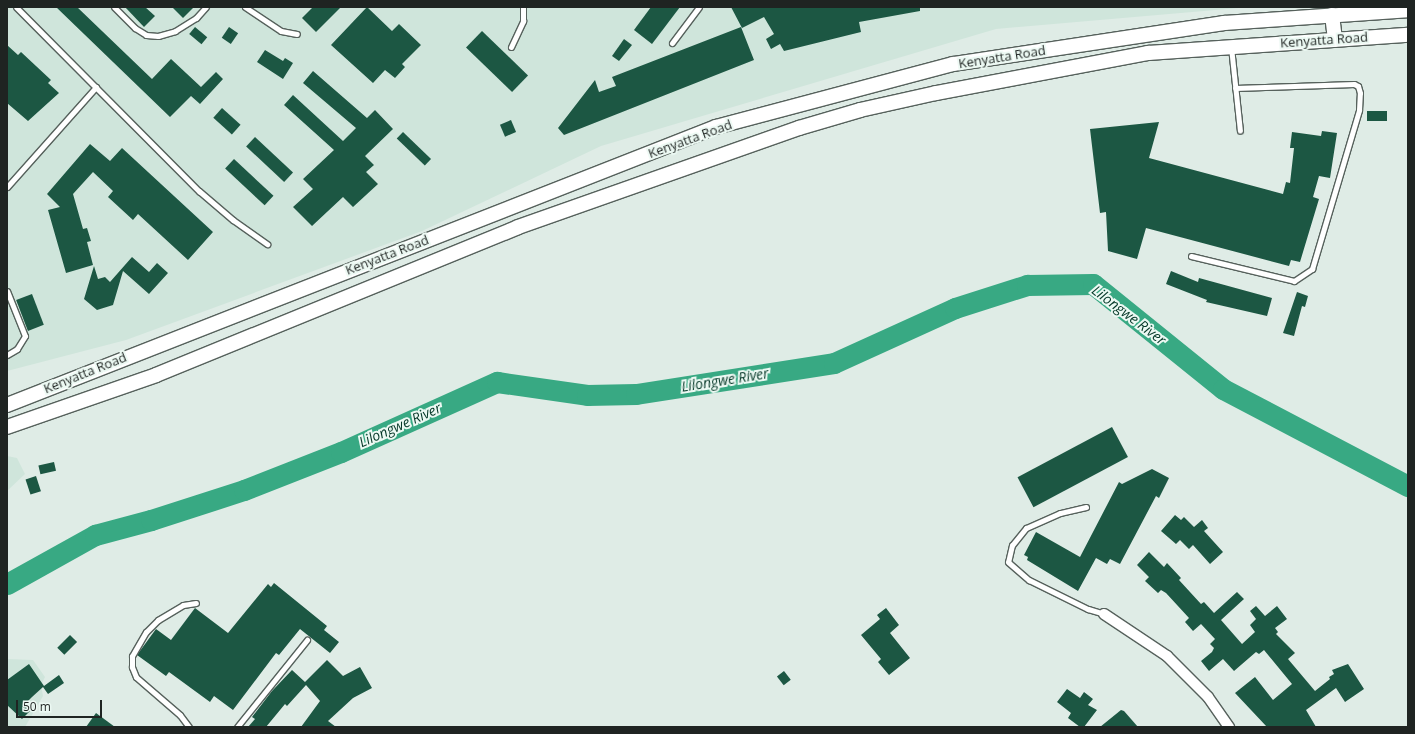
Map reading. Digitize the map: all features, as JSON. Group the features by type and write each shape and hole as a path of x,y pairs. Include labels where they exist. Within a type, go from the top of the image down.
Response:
{"main road":[{"name":"Kenyatta Road","path":"7,404 716,127 953,64 1224,22 1408,10"},
{"path":"1332,15 1336,40"},
{"name":"Kenyatta Road","path":"7,427 156,375 518,227 799,128 936,93 1148,53 1231,46 1408,35"}],"street":[{"path":"1104,614 1167,656 1197,685 1229,727"}],"lane":[{"path":"16,7 200,191 232,220 267,244"},
{"path":"114,7 135,28 146,35 158,36 175,31 196,18 206,7"},
{"path":"245,7 281,31 297,34"},
{"path":"511,47 523,21 523,7"},
{"path":"672,43 700,7"},
{"path":"1231,46 1240,131"},
{"path":"1191,256 1294,281 1312,269 1359,110 1360,93 1358,86 1354,84 1235,88"},
{"path":"7,187 96,87"},
{"path":"7,291 25,336 17,349 7,355"},
{"path":"1086,507 1060,513 1026,528 1012,545 1008,562 1029,580 1088,609 1104,614"},
{"path":"189,727 180,715 136,677 132,667 132,656 146,632 158,620 183,605 196,602"},
{"path":"237,727 307,640"}],"shaded area":[{"path":"7,7 1250,7 996,29 601,146 422,231 126,340 7,371"},
{"path":"7,456 17,458 25,474 7,491"},
{"path":"7,659 33,660 45,677 41,685 43,696 25,727 7,727"}],"building":[{"path":"56,7 77,7 152,79 171,59 201,87 216,72 223,79 200,104 191,96 170,117"},
{"path":"125,7 145,7 155,16 144,27"},
{"path":"172,7 194,7 183,18"},
{"path":"313,7 341,7 316,32 302,18"},
{"path":"367,7 392,31 399,24 421,45 402,64 405,67 395,78 385,70 373,83 331,45"},
{"path":"651,7 680,7 652,44 634,30"},
{"path":"731,7 920,7 920,11 859,22 861,32 784,51 780,44 771,49 766,39 774,34 764,17 742,28"},
{"path":"195,27 207,37 201,44 189,34"},
{"path":"229,27 238,33 231,44 222,38"},
{"path":"741,27 754,60 564,135 558,128 595,80 599,92 616,86 612,77"},
{"path":"482,31 528,75 512,92 466,48"},
{"path":"624,39 632,45 619,61 612,56"},
{"path":"7,45 18,55 21,52 51,80 48,83 59,93 28,121 7,103"},
{"path":"265,50 283,61 285,58 293,63 283,79 257,62"},
{"path":"313,71 367,118 375,110 393,129 365,156 374,165 366,172 378,184 353,207 343,197 312,226 293,207 313,189 303,179 334,150 284,105 293,95 343,141 356,128 303,83"},
{"path":"222,108 241,125 232,134 213,118"},
{"path":"1367,111 1387,111 1387,121 1367,121"},
{"path":"511,120 516,132 505,137 500,125"},
{"path":"1159,122 1149,158 1283,194 1286,182 1290,183 1294,148 1290,148 1292,132 1321,136 1322,131 1337,133 1330,178 1319,176 1313,197 1319,199 1300,262 1291,260 1289,266 1146,228 1137,259 1108,251 1106,212 1100,213 1090,129"},
{"path":"403,132 431,159 425,166 397,138"},
{"path":"255,137 293,172 284,182 246,147"},
{"path":"90,144 110,161 122,148 213,232 188,260 138,214 133,220 108,197 113,191 93,172 73,194 83,229 87,228 91,241 87,242 93,265 66,273 48,210 60,207 47,194"},
{"path":"234,159 273,196 265,205 225,169"},
{"path":"132,257 149,272 157,263 168,273 149,294 123,271 113,305 97,310 84,299 94,266 98,279 105,277 110,282"},
{"path":"1171,271 1198,282 1199,278 1272,298 1267,316 1206,302 1207,300 1166,284"},
{"path":"1297,292 1308,296 1305,307 1302,306 1294,336 1283,333"},
{"path":"32,294 44,325 28,331 16,300"},
{"path":"1112,427 1128,457 1033,507 1018,477"},
{"path":"54,462 56,471 40,474 38,466"},
{"path":"1152,469 1169,478 1159,498 1156,496 1120,564 1110,559 1107,564 1096,558 1078,591 1027,560 1028,557 1024,555 1036,532 1080,557 1119,482 1122,484"},
{"path":"36,476 41,491 30,495 26,479"},
{"path":"1175,515 1181,520 1184,517 1194,527 1202,520 1208,528 1204,531 1223,552 1210,564 1193,545 1189,549 1180,540 1176,544 1161,531"},
{"path":"1149,552 1164,567 1167,563 1181,578 1179,580 1201,604 1204,602 1214,613 1237,592 1244,599 1221,620 1242,644 1255,632 1250,625 1256,619 1250,611 1256,606 1265,616 1277,606 1287,619 1275,628 1278,632 1276,634 1295,653 1288,659 1315,691 1330,679 1329,677 1334,674 1332,670 1348,664 1364,689 1345,702 1336,688 1306,710 1316,727 1267,727 1235,693 1255,677 1273,700 1292,684 1264,650 1259,654 1256,652 1234,671 1223,659 1209,671 1201,661 1212,652 1214,648 1210,644 1215,639 1201,624 1193,631 1185,622 1189,618 1166,593 1161,590 1158,593 1145,581 1149,577 1137,565"},
{"path":"274,583 327,626 324,630 339,642 330,653 300,629 279,655 276,653 233,710 214,696 210,702 169,672 166,676 137,655 156,629 171,640 195,608 228,633 268,584 271,587"},
{"path":"886,608 899,625 890,633 910,658 889,675 878,662 881,659 861,635 880,619 877,615"},
{"path":"70,635 77,642 64,655 57,648"},
{"path":"327,660 343,676 360,667 372,688 353,698 328,721 336,727 301,727 320,701 306,685 287,706 285,704 266,727 248,727 255,719 252,717 272,691 292,670 305,682"},
{"path":"29,664 44,686 59,675 64,683 48,694 43,687 24,705 30,711 22,719 7,705 7,680"},
{"path":"784,671 791,680 784,685 777,677"},
{"path":"1067,689 1080,698 1084,692 1093,699 1088,705 1097,710 1084,727 1080,727 1068,718 1071,713 1057,702"},
{"path":"1121,710 1124,711 1138,727 1100,727"},
{"path":"96,713 115,727 86,727"}],"waterway":[{"name":"Lilongwe River","path":"7,584 95,535 151,520 244,490 341,452 497,382 587,395 636,394 834,363 955,308 1027,285 1093,284 1223,389 1408,486"}]}
